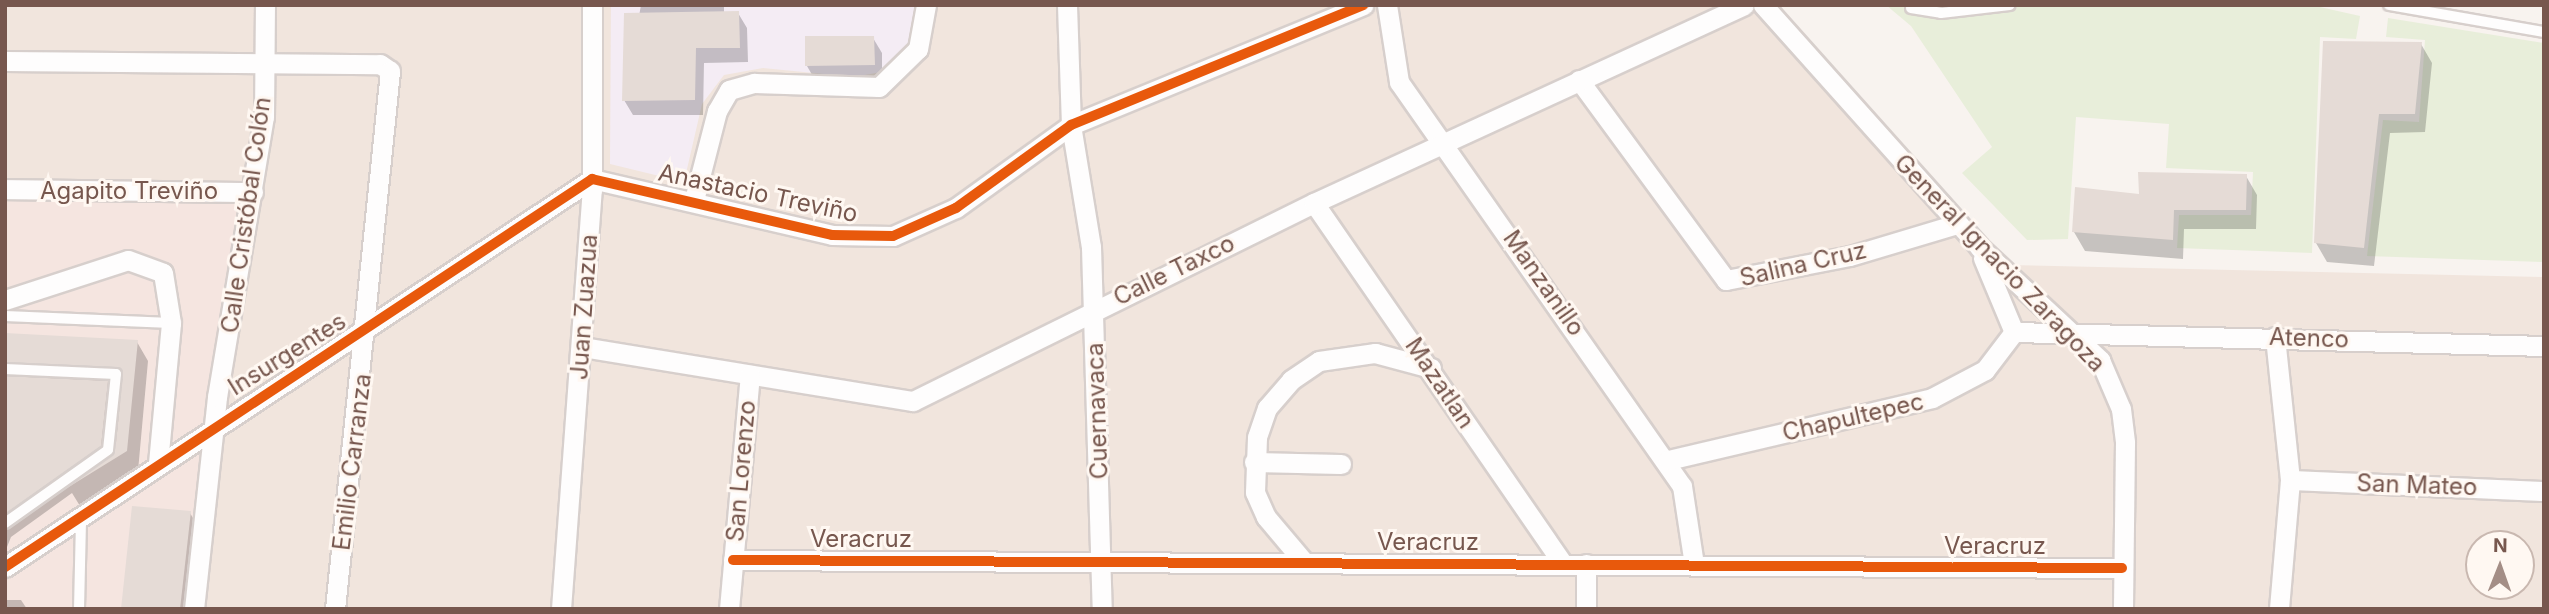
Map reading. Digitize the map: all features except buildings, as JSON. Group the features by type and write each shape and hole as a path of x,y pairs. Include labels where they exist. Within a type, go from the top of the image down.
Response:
{"street":[{"name":"Calle Cristóbal Colón","path":"194,609 214,423 253,192 265,62 265,5"},
{"name":"Juan Zuazua","path":"561,609 582,347 592,179 592,5"},
{"path":"694,200 717,111 729,90 754,83 879,87 918,49 926,5"},
{"name":"Cuernavaca","path":"1067,5 1071,125 1088,214 1094,309 1102,609"},
{"name":"Anastacio Treviño","path":"592,179 694,200 832,235 893,236 956,208 1071,125 1363,5"},
{"name":"Manzanillo","path":"1387,5 1399,82 1446,143 1668,460 1682,486 1694,565"},
{"name":"Calle Taxco","path":"582,347 913,401 1094,309 1314,203 1744,5"},
{"name":"General Ignacio Zaragoza","path":"1763,5 1957,224 2029,299 2075,333 2101,360 2121,409 2123,609"},
{"path":"5,61 265,62"},
{"name":"Emilio Carranza","path":"265,62 387,67 392,78 335,609"},
{"name":"Salina Cruz","path":"1579,80 1726,280 1850,256 1957,224"},
{"name":"Insurgentes","path":"5,567 214,423 367,329 592,179"},
{"name":"Agapito Treviño","path":"5,190 253,192"},
{"name":"Mazatlan","path":"1314,203 1431,368 1563,564"},
{"path":"1979,247 2014,331 2075,333"},
{"path":"5,300 140,260 163,273 171,323 158,464"},
{"name":"Chapultepec","path":"1668,460 1932,398 1985,370 2014,331"},
{"name":"Atenco","path":"2075,333 2544,346"},
{"path":"2275,337 2290,480 2279,609"},
{"path":"1304,562 1266,517 1255,492 1254,463 1267,408 1291,380 1319,362 1375,354 1431,368"},
{"name":"San Lorenzo","path":"729,609 750,375"},
{"path":"1254,463 1341,464"},
{"name":"San Mateo","path":"2290,480 2544,491"},
{"name":"Veracruz","path":"733,560 2122,568"},
{"path":"1586,564 1586,609"}],"lane":[{"path":"1911,8 1955,13 2010,5"},
{"path":"2389,5 2544,32"},
{"path":"5,316 171,323"},
{"path":"5,369 116,374 108,450 5,523"},
{"path":"79,609 81,517"}],"shaded area":[{"path":"5,5 1763,5 2006,265 2544,277 2544,609 195,609 5,556"},
{"path":"611,5 918,5 918,33 881,72 854,77 763,68 724,75 702,104 684,182 610,164"},
{"path":"5,190 253,192 194,609 5,609"}],"green space":[{"path":"1886,5 2311,5 2360,16 2356,39 2320,37 2312,253 2177,248 2179,215 2251,215 2253,172 2166,168 2169,124 2076,117 2068,239 2027,240 1962,173 1992,147 1911,26"},
{"path":"2388,18 2544,43 2544,262 2367,256 2383,120 2419,122 2425,40 2386,37"}],"cycle path":[{"path":"5,567 592,179 832,235 893,236 956,208 1071,125 1363,5"},
{"path":"733,560 2122,568"}]}
